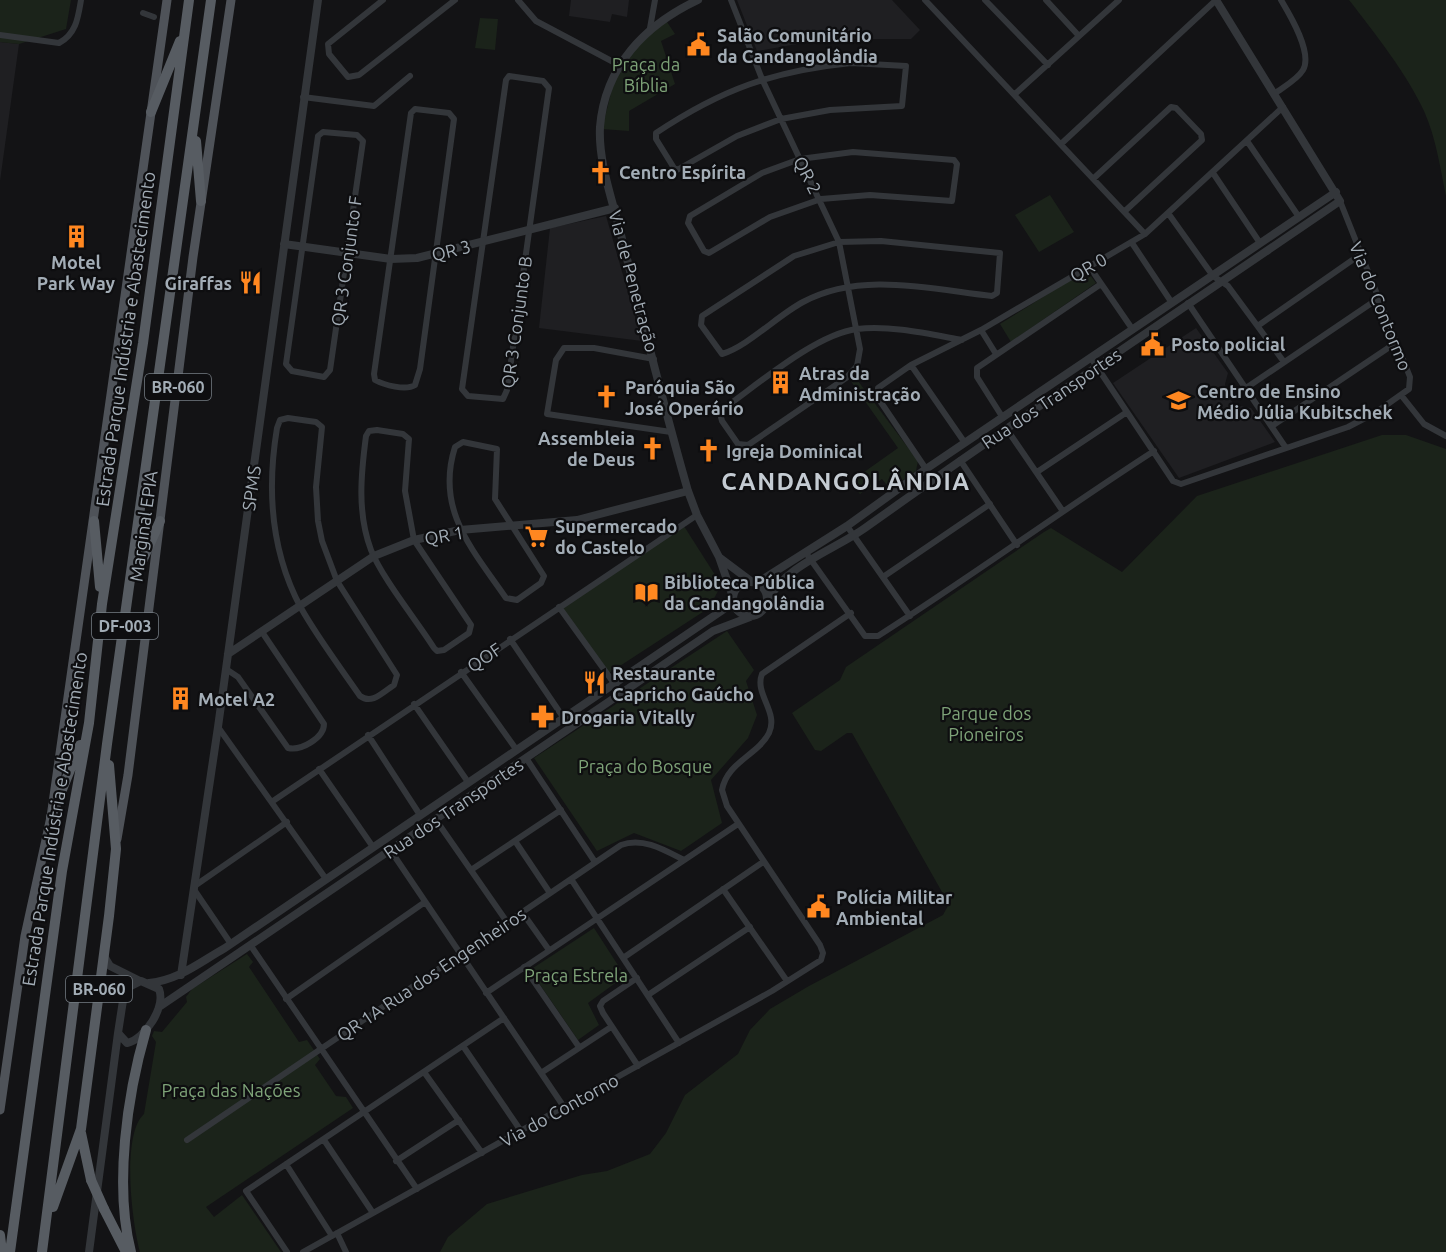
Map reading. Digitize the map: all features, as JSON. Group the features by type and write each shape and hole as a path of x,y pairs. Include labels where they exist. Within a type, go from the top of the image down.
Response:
{"highway":[{"name":"Estrada Parque Indústria e Abastecimento","path":"10,1252 60,882 89,723 102,604 143,343 189,0"},
{"name":"DF-003","path":"42,1252 107,744 211,0"},
{"path":"152,112 185,27"},
{"path":"195,122 201,201"},
{"path":"94,521 102,604"},
{"path":"130,588 160,521"},
{"path":"51,817 89,723"},
{"path":"107,744 116,849"},
{"name":"Marginal EPIA","path":"81,1129 116,849"},
{"path":"131,1252 123,1204 123,1175 137,1059 146,1030"},
{"path":"45,1227 81,1129"},
{"name":"BR-060","path":"81,1129 91,1180 126,1252"},
{"path":"0,1235 2,1252"}],"main road":[{"path":"0,1110 3,1072 25,936 51,817 167,0"},
{"name":"Marginal EPIA","path":"116,849 128,775 201,201 231,0"}],"street":[{"path":"0,35 59,43 67,39 75,28 81,0"},
{"name":"SPMS","path":"181,975 218,727 318,0"},
{"path":"383,0 328,44 328,54 348,77 359,75 455,0"},
{"path":"518,0 536,21 619,65"},
{"path":"650,28 655,0"},
{"name":"Via de Penetração","path":"698,0 670,14 650,28 619,65 600,127 603,158 671,432 688,491 697,515 719,557 733,600"},
{"name":"QR 2","path":"731,0 762,79 821,199 839,242 858,329 860,357 857,366 846,378 748,445 738,444 722,421 720,413 723,409 806,351 833,336 858,329"},
{"path":"925,0 1145,234"},
{"path":"986,0 1048,65"},
{"path":"1046,0 1079,36"},
{"path":"1015,94 1119,0"},
{"path":"1061,144 1216,0"},
{"name":"Via do Contormo","path":"1154,451 1173,481 1181,484 1362,421 1401,395 1410,383 1336,192 1216,0"},
{"path":"1274,94 1302,72 1306,62 1300,38 1281,0"},
{"path":"143,13 154,17"},
{"path":"851,63 879,63 907,68 904,103 899,108 830,110 781,119 736,136 677,170 656,140 656,133 699,105 762,79 809,68 851,63"},
{"path":"303,97 374,106 410,76"},
{"path":"482,242 506,80 509,76 543,81 549,88 529,231"},
{"path":"1094,178 1171,107 1176,108 1202,134 1202,140 1125,211"},
{"name":"QR 0","path":"926,469 878,398 876,391 884,381 981,330 1132,243 1213,173 1283,107"},
{"path":"416,109 449,113 453,116 436,255 416,385 411,388 380,383 374,377 411,113 416,109"},
{"name":"QR 3 Conjunto F","path":"323,132 357,135 363,141 347,253 330,370 327,376 292,371 286,364 319,134 323,132"},
{"path":"1246,141 1299,217"},
{"path":"853,152 881,152 951,159 956,163 953,198 949,203 870,195 821,199 770,217 709,253 704,250 688,223 690,216 750,179 800,159 853,152"},
{"path":"1213,173 1260,243"},
{"name":"Rua dos Transportes","path":"754,582 806,553 847,526 965,442 1336,192"},
{"name":"Rua dos Transportes","path":"768,600 786,578 854,536 1006,428 1340,201"},
{"name":"QR 3","path":"284,243 391,259 436,255 615,208"},
{"path":"1168,213 1213,276 1222,281 1258,325 1284,362"},
{"name":"QR 3 Conjunto B","path":"482,242 463,392 468,396 501,400 507,390 529,231"},
{"path":"839,242 913,243 997,252 1002,257 998,290 994,296 901,286 849,285 804,301 722,354 700,321 702,316 786,261 812,249 839,242"},
{"path":"1132,243 1172,303"},
{"path":"1258,325 1360,254"},
{"path":"1089,266 1133,330"},
{"path":"1003,418 976,376 977,368 1101,284"},
{"path":"1246,388 1378,297"},
{"path":"1188,303 1286,448"},
{"path":"858,329 906,332 962,340"},
{"path":"981,330 996,354"},
{"path":"1272,426 1396,342"},
{"path":"654,359 594,348 564,348 556,360 547,414 671,432"},
{"path":"806,553 851,613 865,636 878,636 1017,545 1062,510 1154,451 1091,358"},
{"path":"911,365 965,442"},
{"path":"1401,395 1424,424 1446,436"},
{"path":"1037,472 1127,412"},
{"path":"283,419 316,422 321,427 316,470 318,521 337,581 395,671 397,678 394,685 374,699 366,700 360,696 300,607 282,562 273,511 273,455 277,428 283,419"},
{"path":"1006,428 1062,510"},
{"path":"369,431 403,434 409,439 405,491 414,540 471,625 469,633 444,650 437,651 434,648 374,556 363,519 361,498 365,441 369,431"},
{"path":"463,442 497,449 495,499 513,527 544,579 514,601 506,598 460,531 451,506 450,475 455,447 463,442"},
{"path":"943,458 950,467"},
{"path":"960,460 1017,545"},
{"name":"QR 1","path":"228,654 374,556 414,540 460,531 577,520 688,491"},
{"path":"883,577 990,504"},
{"name":"QOF","path":"273,801 461,672 697,515"},
{"path":"847,526 910,616"},
{"name":"Via de Penetração","path":"719,557 754,582"},
{"path":"754,582 765,590 768,600 762,612 750,617 736,610 733,600 740,586 754,582"},
{"name":"Rua dos Transportes","path":"145,982 165,981 181,975 231,944 481,772 614,684 733,600"},
{"path":"559,607 621,693"},
{"path":"623,958 763,862 723,796 723,785 743,757 765,739 772,724 770,710 760,682 762,674 851,613"},
{"name":"Rua dos Transportes","path":"159,1007 712,632 750,617"},
{"path":"226,669 238,677 288,748 301,748 321,734 325,727 321,719 262,632"},
{"path":"510,639 563,717"},
{"path":"461,672 516,749"},
{"path":"414,704 468,782"},
{"path":"218,727 273,801 326,879"},
{"path":"368,735 420,815"},
{"path":"526,758 595,862"},
{"path":"319,769 373,847"},
{"path":"481,772 489,783"},
{"path":"471,870 561,810"},
{"path":"436,820 507,922"},
{"path":"231,958 227,951 231,944 195,888 287,822"},
{"path":"486,993 682,859 738,824"},
{"path":"515,841 550,893"},
{"name":"QR 1A Rua dos Engenheiros","path":"187,1140 621,845 635,842 654,846 682,859"},
{"path":"390,851 564,1107"},
{"name":"Via do Contorno","path":"303,1252 814,966 823,957 820,945 763,862"},
{"path":"571,879 679,1043"},
{"path":"723,889 788,981"},
{"path":"307,892 314,903"},
{"path":"286,999 425,902"},
{"path":"522,912 549,950"},
{"path":"648,995 750,927"},
{"path":"250,946 362,1113 417,1189"},
{"path":"104,955 110,966 159,989 161,996 159,1007 146,1030 139,1039 127,1043 114,1064"},
{"path":"524,967 579,1047"},
{"path":"636,978 601,1004 603,1013 638,1066"},
{"path":"89,1252 124,994 127,988 145,982"},
{"path":"287,1252 246,1191 504,1018"},
{"path":"541,1073 611,1026"},
{"path":"118,1033 127,1043"},
{"path":"463,1046 521,1131"},
{"path":"424,1072 482,1153"},
{"path":"396,1161 459,1120"},
{"path":"324,1140 373,1213"},
{"path":"285,1164 346,1252"}],"shaded area":[{"path":"571,0 629,0 627,17 612,14 610,22 569,16"},
{"path":"737,0 892,0 920,30 911,39 826,39 757,51"},
{"path":"0,42 19,44 0,181"},
{"path":"606,216 642,341 539,328 550,228"},
{"name":"Centro de Ensino Médio Júlia Kubitschek","path":"1196,328 1228,373 1225,384 1228,397 1235,405 1251,408 1275,442 1179,478 1113,383"}],"green space":[{"path":"0,0 71,0 66,29 19,44 0,42"},
{"path":"1349,0 1446,0 1446,196 1435,142 1424,111 1399,68"},
{"path":"480,18 498,19 495,50 475,48"},
{"name":"Praça da Bíblia","path":"665,19 675,34 661,41 675,84 629,111 629,131 602,129 614,81 634,47"},
{"path":"1050,195 1074,232 1039,252 1015,215"},
{"path":"1086,270 1096,283 1011,342 1000,324"},
{"path":"855,377 918,461 916,471 890,489 882,479 860,494 850,482 898,448 850,380"},
{"name":"Parque dos Pioneiros","path":"1382,435 1406,435 1446,449 1446,1252 440,1252 448,1237 487,1204 582,1175 607,1171 650,1154 666,1133 685,1095 738,1054 750,1030 770,1009 943,915 951,900 946,899 852,733 847,733 821,751 815,750 792,713 840,680 846,667 1051,528 1122,572 1197,496"},
{"path":"682,523 717,578 719,589 709,608 606,675 558,609"},
{"name":"Praça do Bosque","path":"727,631 754,670 746,681 757,715 748,738 711,780 722,823 681,851 634,833 597,851 534,758"},
{"name":"Praça Estrela","path":"594,928 625,976 588,1003 599,1025 578,1040 530,970"},
{"name":"Praça das Nações","path":"247,954 253,962 249,967 299,1042 307,1040 320,1059 315,1065 336,1096 346,1097 353,1108 206,1207 214,1217 242,1195 281,1252 140,1252 132,1201 131,1159 137,1125 144,1114 156,1042 152,1036 154,1031 162,1032 187,1002 186,997 192,989"}],"place":[{"name":"Salão Comunitário da Candangolândia","path":"699,45"},
{"name":"Centro Espírita","path":"601,172"},
{"name":"Motel Park Way","path":"76,236"},
{"name":"Giraffas","path":"250,283"},
{"name":"Posto policial","path":"1153,344"},
{"name":"Atras da Administração","path":"781,383"},
{"name":"Paróquia São José Operário","path":"607,397"},
{"name":"Centro de Ensino Médio Júlia Kubitschek","path":"1179,401"},
{"name":"Assembleia de Deus","path":"653,448"},
{"name":"Igreja Dominical","path":"708,451"},
{"name":"Supermercado do Castelo","path":"537,536"},
{"name":"Biblioteca Pública da Candangolândia","path":"646,592"},
{"name":"Restaurante Capricho Gaúcho","path":"594,683"},
{"name":"Motel A2","path":"180,699"},
{"name":"Drogaria Vitally","path":"543,717"},
{"name":"Polícia Militar Ambiental","path":"818,907"}],"district":[{"name":"CANDANGOLÂNDIA","path":"846,481"}]}
